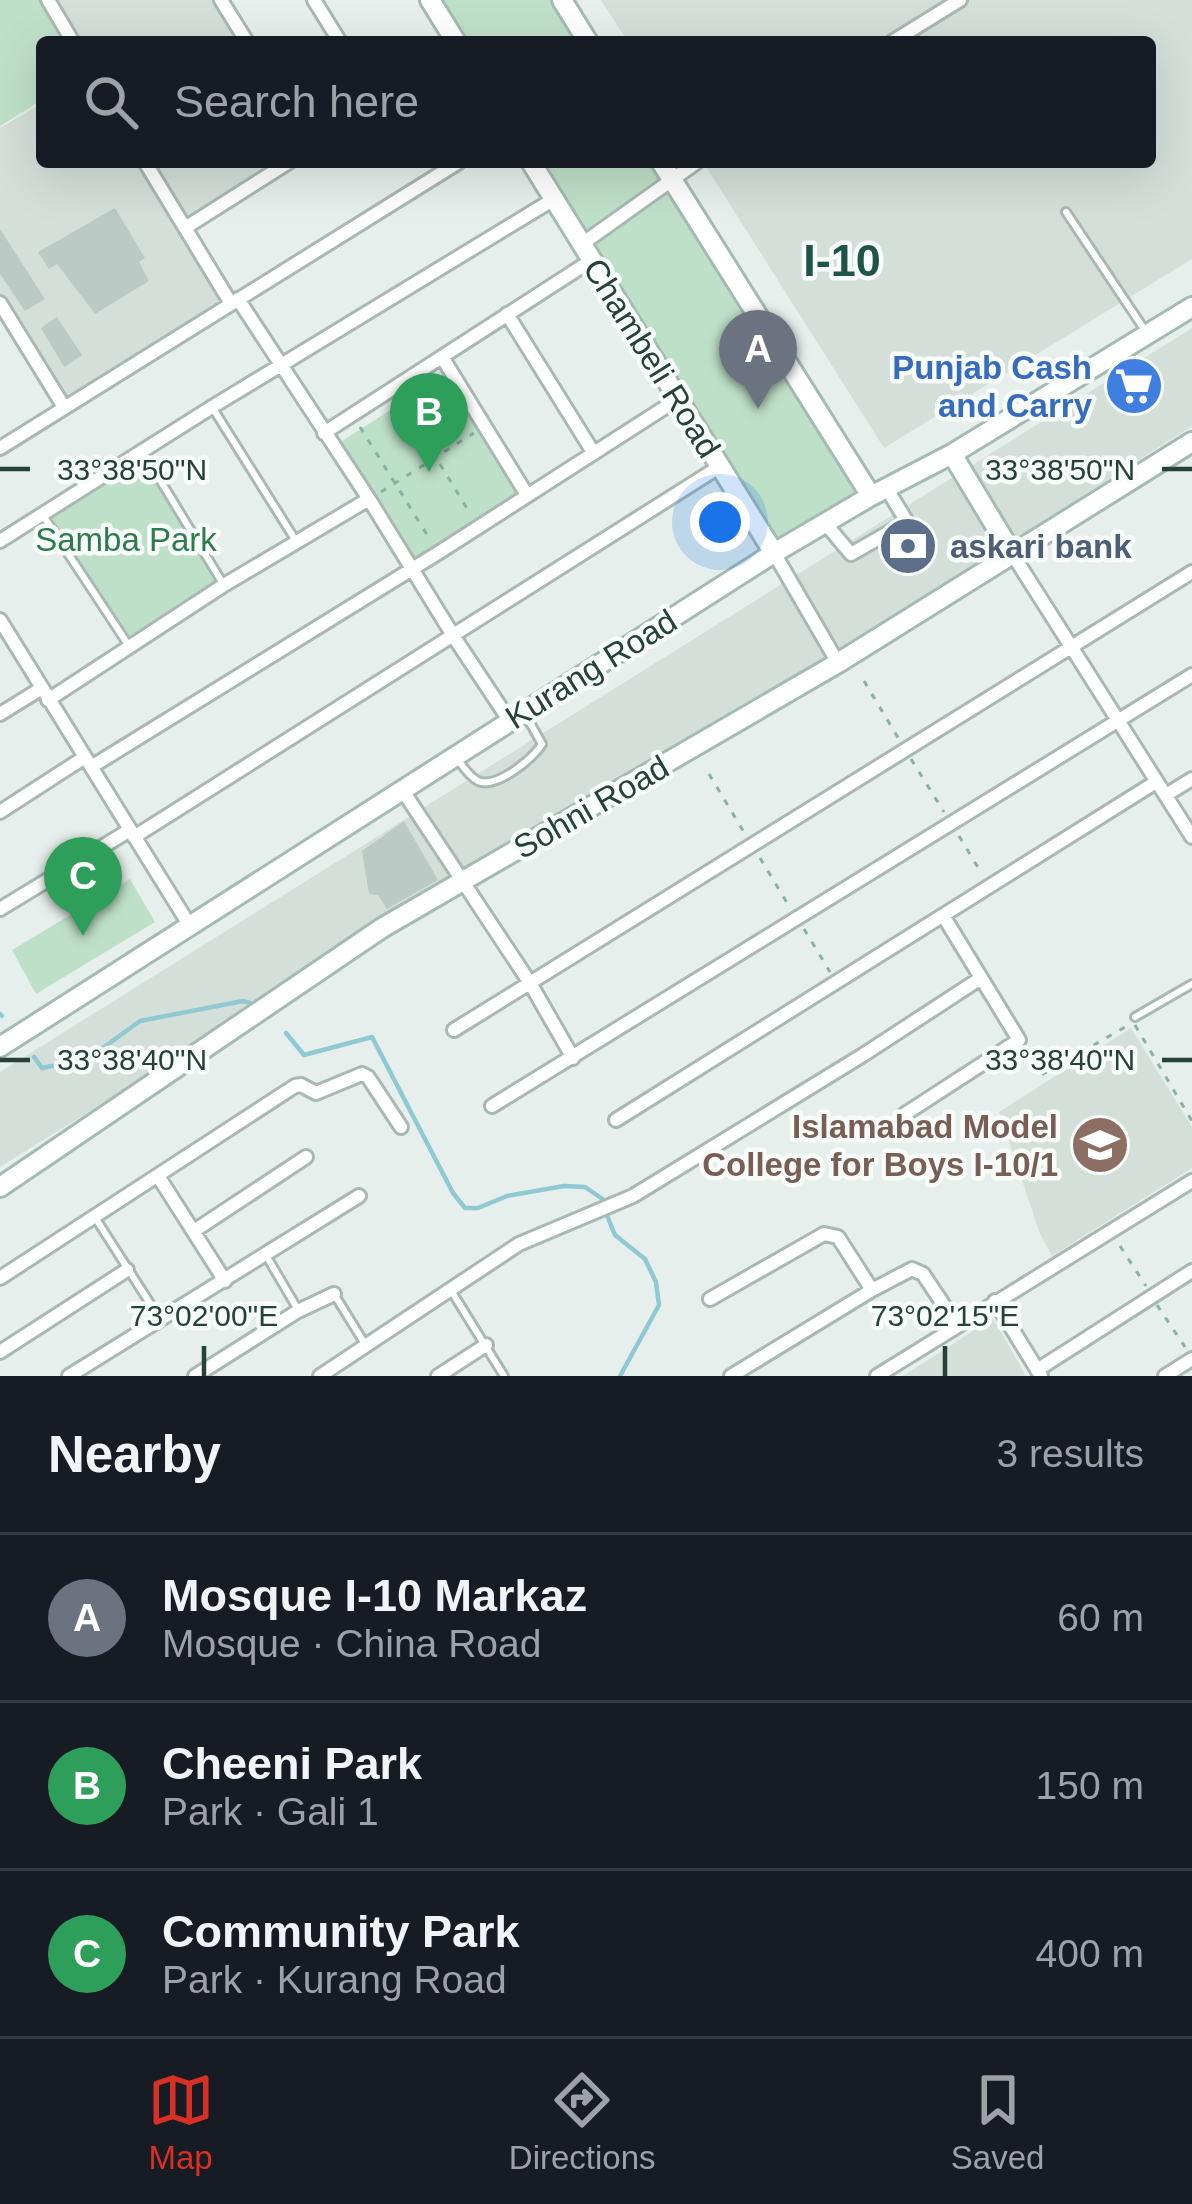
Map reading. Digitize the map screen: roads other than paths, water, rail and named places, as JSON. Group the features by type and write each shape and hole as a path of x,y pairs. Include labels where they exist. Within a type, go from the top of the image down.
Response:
{"street":[{"path":"48,0 69,36"},
{"path":"221,0 243,36"},
{"path":"314,0 336,36"},
{"path":"430,0 452,36"},
{"path":"562,0 584,36"},
{"path":"902,36 960,0"},
{"path":"149,168 454,637 516,716"},
{"path":"185,228 280,168"},
{"path":"0,448 449,168"},
{"name":"Chambeli Road","path":"535,168 775,554"},
{"path":"324,433 507,314 587,252 666,170 879,493 907,522 850,554 826,523"},
{"path":"0,541 554,199"},
{"path":"0,303 64,407"},
{"name":"Kurang Road","path":"0,1046 775,554 952,454 1192,307"},
{"path":"507,314 593,452"},
{"path":"442,357 527,495"},
{"path":"0,812 438,553 678,399"},
{"name":"Sohni Road","path":"2,1180 382,928 838,663 1192,442"},
{"path":"952,454 1192,837"},
{"path":"0,909 454,637 719,467"},
{"path":"0,714 129,646 369,500"},
{"path":"775,554 838,663"},
{"path":"454,1030 1192,572"},
{"path":"0,620 190,926"},
{"path":"492,1106 1192,675"},
{"path":"1166,795 1192,779"},
{"path":"616,1120 1156,782"},
{"path":"403,791 530,983 573,1058"},
{"path":"905,1114 1018,1040 944,917"},
{"path":"320,1376 519,1244 633,1196 981,978"},
{"path":"0,1278 295,1086 316,1094 362,1074 401,1127"},
{"path":"194,1231 306,1157"},
{"path":"158,1175 225,1281"},
{"path":"878,1376 1192,1181"},
{"path":"69,1376 359,1196"},
{"path":"710,1299 824,1234 838,1237 872,1290"},
{"path":"0,1352 128,1270"},
{"path":"731,1376 907,1271 918,1270 957,1325"},
{"path":"995,1301 1039,1373 1192,1271"},
{"path":"195,1376 298,1311 334,1294"},
{"path":"438,1376 487,1346"},
{"path":"1166,1376 1192,1359"}],"lane":[{"path":"1066,212 1148,334"},
{"path":"212,407 296,541"},
{"path":"143,452 224,585"},
{"path":"42,514 129,646"},
{"path":"455,756 474,780 484,783 535,756 542,744 516,716"},
{"path":"1135,1017 1192,984"},
{"path":"94,1216 160,1319"},
{"path":"266,1255 298,1311"},
{"path":"450,1289 504,1376"},
{"path":"334,1294 368,1347"}],"waterway":[{"path":"34,1057 42,1068 89,1058 140,1021 250,1003"},
{"path":"286,1033 304,1055 372,1037 465,1208 564,1186 585,1187 604,1200"},
{"path":"608,1218 615,1235 645,1259 656,1282 659,1305 620,1376"}],"place":[{"name":"Punjab Cash and Carry","path":"1134,386"},
{"name":"Mosque I-10 Markaz","path":"758,409"},
{"name":"Cheeni Park","path":"429,472"},
{"name":"askari bank","path":"908,546"},
{"name":"Community Park","path":"83,936"},
{"name":"Islamabad Model College for Boys I-10/1","path":"1100,1145"}],"district":[{"name":"I-10","path":"842,260"}],"park label":[{"name":"Samba Park","path":"126,539"}]}
